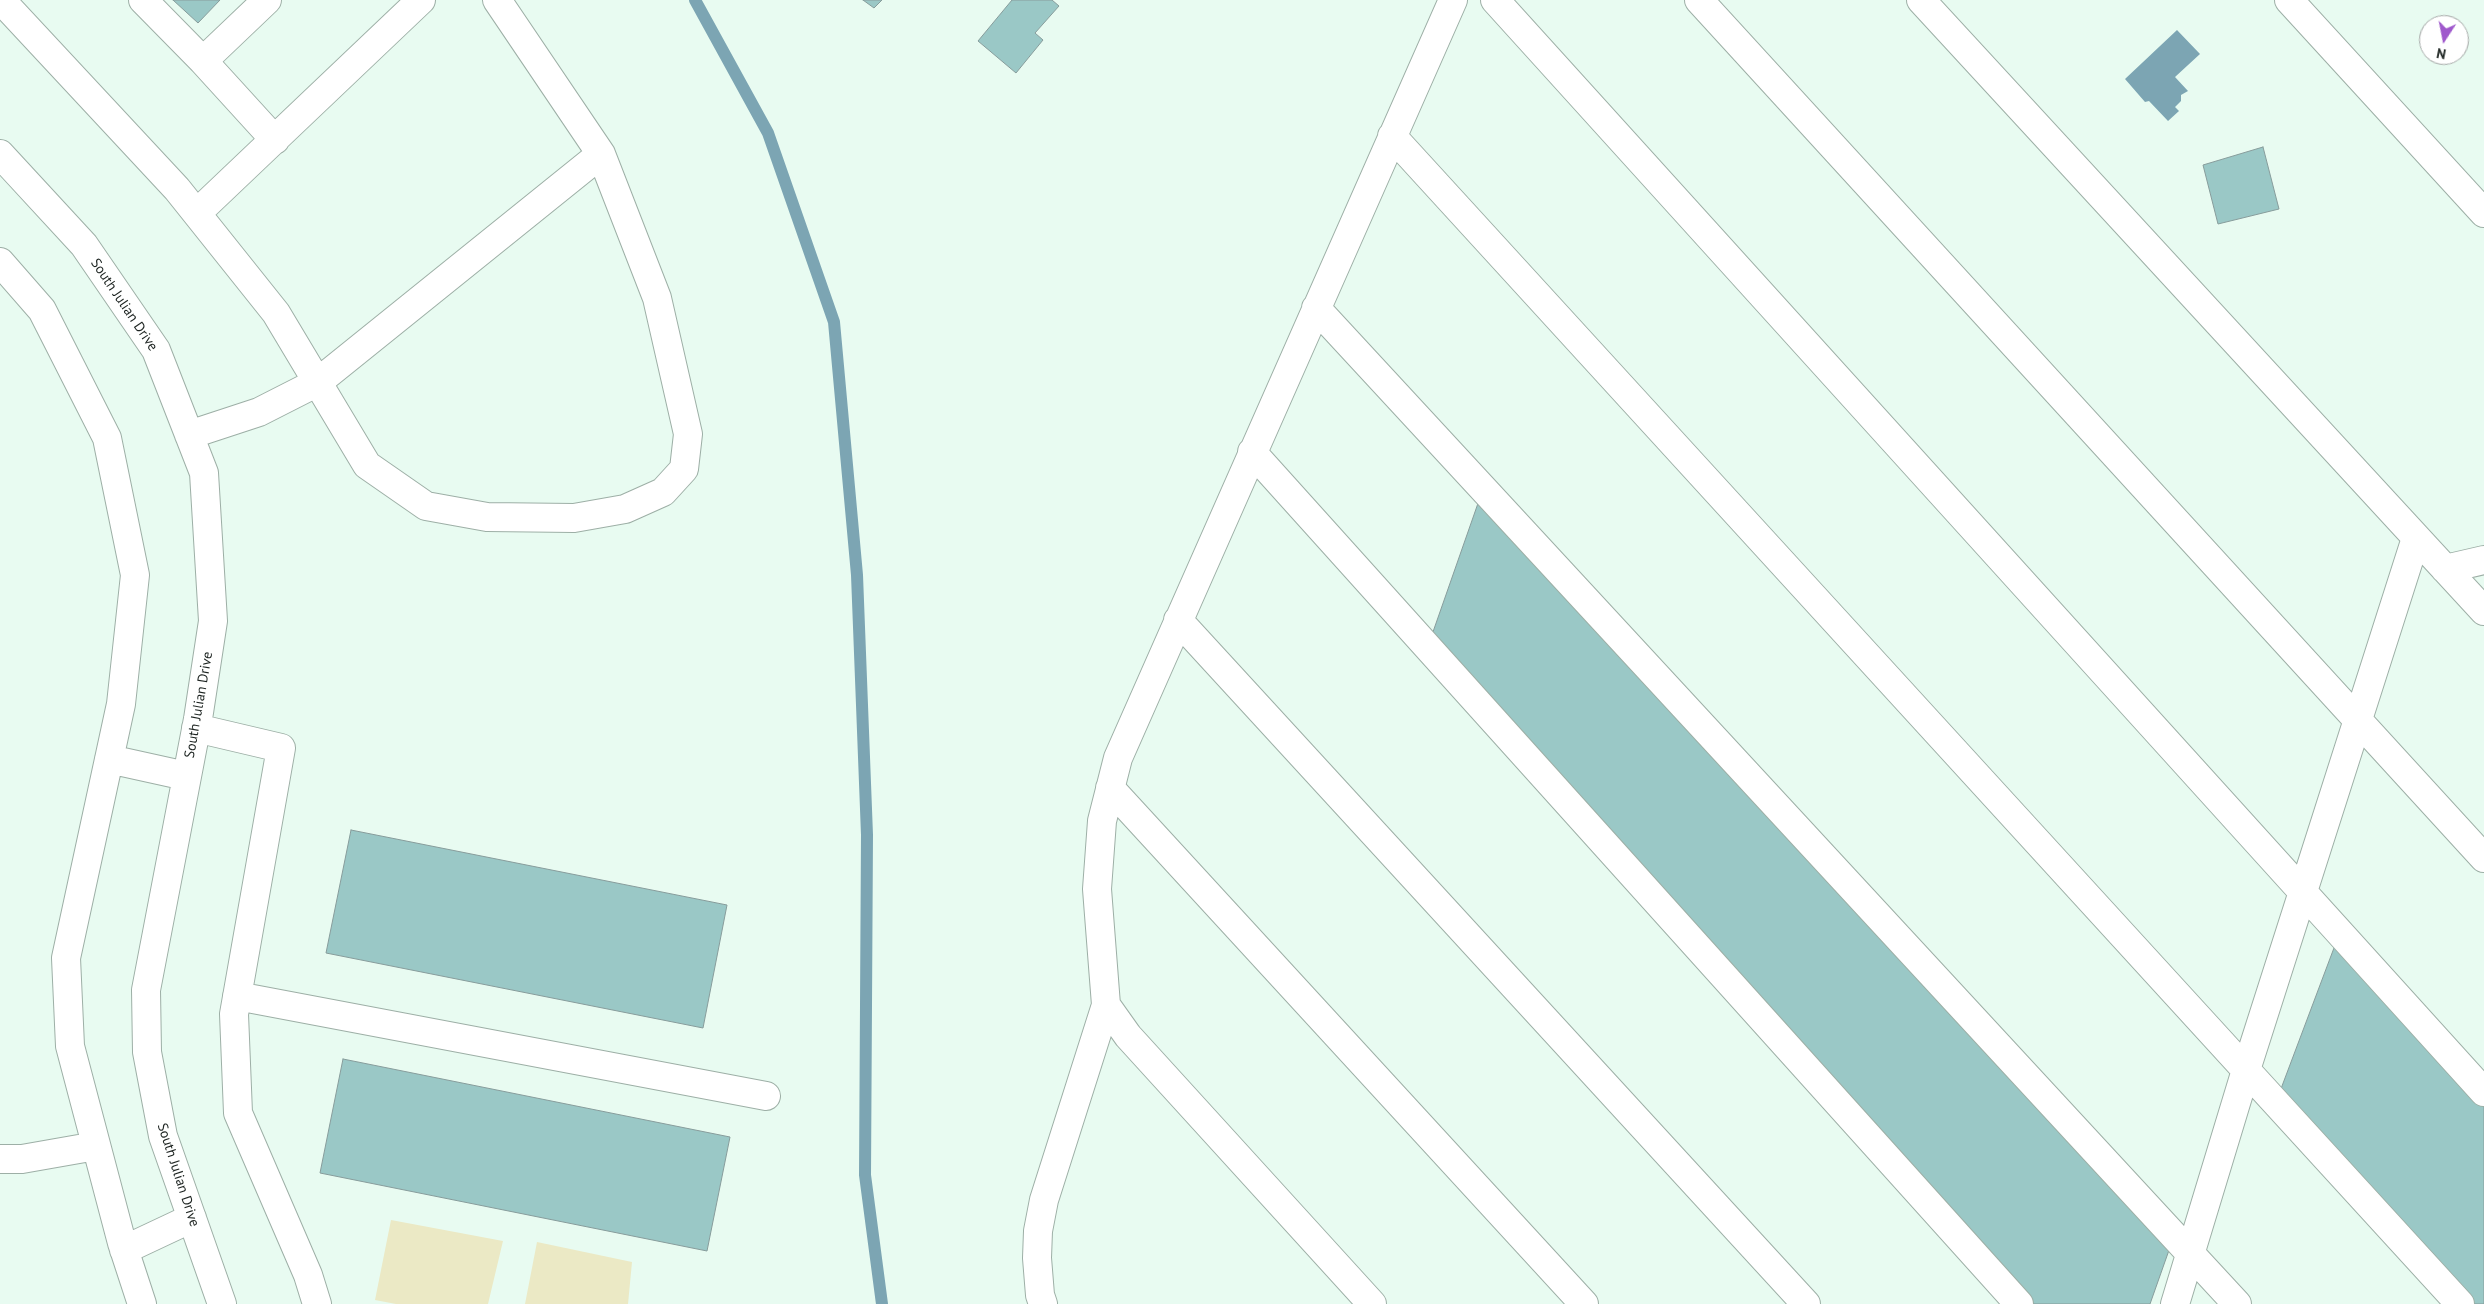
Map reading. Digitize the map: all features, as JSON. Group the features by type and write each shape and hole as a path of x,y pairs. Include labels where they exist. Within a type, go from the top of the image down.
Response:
{"street":[{"path":"1,0 177,189 276,312 367,465 426,506 487,517 574,518 625,509 663,492 684,469 688,434 657,298 601,154 497,0"},
{"path":"143,0 203,61 275,140"},
{"path":"203,61 267,0"},
{"path":"197,214 421,0"},
{"path":"1043,1304 1040,1296 1037,1258 1038,1231 1044,1200 1106,1005 1097,889 1102,822 1118,758 1453,0"},
{"path":"1495,0 2484,1092"},
{"path":"1699,0 2484,858"},
{"path":"1921,0 2484,611"},
{"path":"2289,0 2484,213"},
{"path":"1392,136 2460,1304"},
{"name":"South Julian Drive","path":"0,154 84,245 156,350 204,473 213,621 196,728 146,990 147,1052 162,1136 222,1304"},
{"path":"189,435 259,412 318,382 601,154"},
{"path":"0,262 42,310 107,438 135,575 121,704 66,958 70,1046 124,1250 142,1304"},
{"path":"1316,308 2237,1304"},
{"path":"1252,452 2019,1304"},
{"path":"2175,1304 2246,1070 2416,538"},
{"path":"2445,569 2484,560"},
{"path":"1178,620 1806,1304"},
{"path":"196,728 281,748 234,1014 238,1113 308,1275 317,1304"},
{"path":"109,759 186,776"},
{"path":"1110,788 1584,1304"},
{"path":"237,996 766,1096"},
{"path":"1106,1005 1128,1036 1372,1304"},
{"path":"0,1159 22,1159 96,1146"},
{"path":"124,1250 192,1218"}],"shaded area":[{"path":"391,1220 503,1241 488,1304 396,1304 375,1300"},
{"path":"537,1242 632,1262 628,1304 525,1304"}],"water":[{"path":"2177,30 2200,54 2175,77 2188,91 2181,95 2181,101 2175,107 2179,111 2168,121 2149,101 2145,102 2125,79"}],"building":[{"path":"173,0 220,0 198,23"},
{"path":"863,0 882,0 874,8"},
{"path":"1012,0 1052,0 1059,6 1035,33 1043,40 1016,73 978,41"},
{"path":"2263,147 2279,209 2218,224 2203,165"},
{"path":"1483,489 2174,1236 2150,1304 2034,1304 1427,649"},
{"path":"351,830 727,905 703,1028 326,953"},
{"path":"2340,932 2484,1092 2484,1304 2473,1304 2279,1094"},
{"path":"343,1059 730,1137 707,1251 320,1173"}],"waterway":[{"path":"695,0 768,133 834,322 857,575 867,835 865,1175 882,1304"}]}
